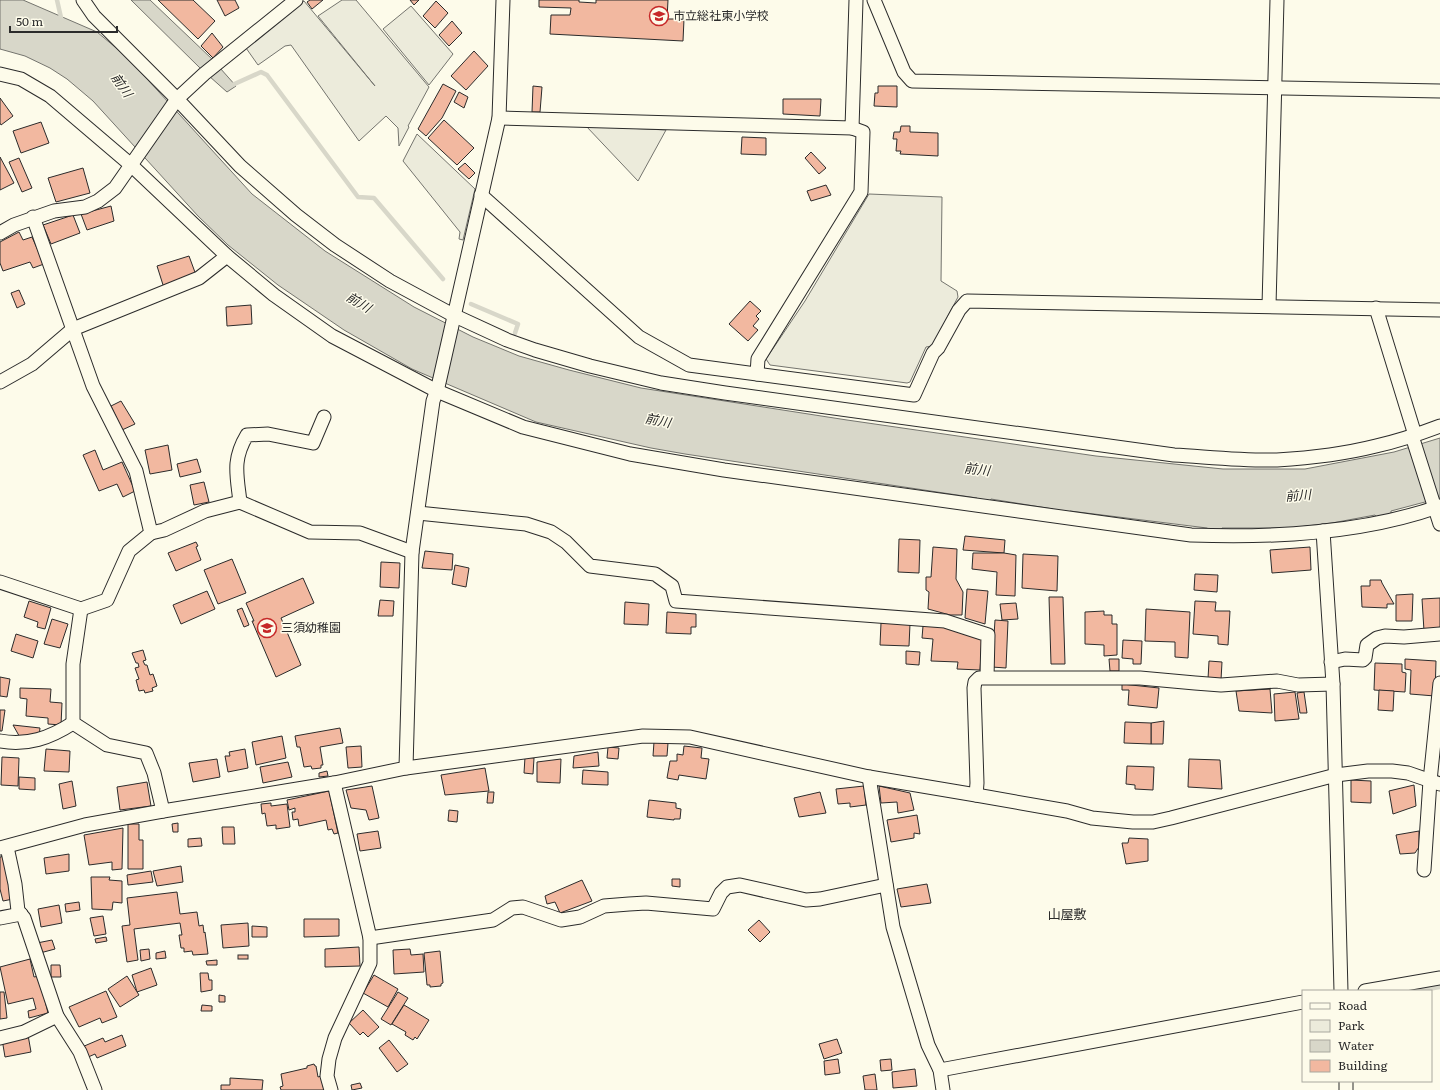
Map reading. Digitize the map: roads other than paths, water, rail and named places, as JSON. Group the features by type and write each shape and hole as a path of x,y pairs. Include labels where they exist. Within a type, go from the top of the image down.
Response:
{"street":[{"path":"83,0 94,16 175,101 240,166 296,215 335,245 390,281 453,318 534,350 590,366 661,383 1174,455 1276,460 1353,451 1414,437 1440,426"},
{"path":"0,233 34,217 54,211 85,207 98,201 115,188 175,101 204,74 296,0"},
{"path":"406,768 412,552 433,401 499,118 503,0"},
{"path":"852,128 856,0"},
{"path":"874,0 904,72 912,81 1440,91"},
{"path":"1269,306 1277,0"},
{"path":"0,74 21,79 50,96 133,161 227,256 274,295 332,336 437,389 523,427 630,454 724,470 1191,535 1275,535 1323,531 1379,522 1436,506"},
{"path":"499,118 852,128 863,132 861,192 758,359 757,374"},
{"path":"481,195 639,337 689,365 914,395 933,353 938,348 959,310 967,301 1440,310"},
{"path":"34,217 93,386 136,471 151,533"},
{"path":"0,382 32,364 72,328 199,278 227,256"},
{"path":"1376,308 1436,506 1440,524"},
{"path":"240,502 236,467 239,447 247,435 268,434 313,443 324,417"},
{"path":"0,582 81,609 107,600 129,551 151,533 164,530 206,511 240,502 310,532 360,533 412,552"},
{"path":"418,513 526,524 539,527 551,532 566,542 590,566 655,574 672,586 676,601 945,621 988,635 987,677"},
{"path":"1323,531 1333,684 1341,990"},
{"path":"73,723 73,664 81,609"},
{"path":"1332,662 1363,660 1365,658 1367,646 1377,638 1385,636 1404,637 1440,634"},
{"path":"976,795 978,783 974,688 975,682 979,678 1140,678 1221,684 1277,681 1298,685 1333,684"},
{"path":"1424,870 1435,782 1440,683"},
{"path":"0,741 29,742 58,733 73,723"},
{"path":"73,723 107,745 146,753 154,773 164,811"},
{"path":"95,1090 80,1052 57,1016 24,918 18,911 15,884 3,847 85,825 334,783 406,768 643,736 690,737 869,777 1066,811 1092,818 1133,822 1153,822 1336,775 1392,771 1408,773 1435,782"},
{"path":"869,777 893,927 928,1045 940,1070 943,1090"},
{"path":"330,1090 327,1076 329,1059 335,1038 370,963 370,938 334,783"},
{"path":"370,938 494,920 512,908 523,906 561,920 580,917 604,906 629,904 646,903 713,909 721,893 727,887 740,885 806,900 820,899 886,885"},
{"path":"0,918 20,914"},
{"path":"1371,990 1440,978"},
{"path":"940,1070 1302,1002"},
{"path":"0,1038 24,1032 57,1016"}],"water":[{"name":"前川","path":"0,0 23,0 97,32 127,57 252,194 325,251 414,307 473,337 519,356 641,388 1096,456 1223,469 1305,469 1394,452 1440,438 1440,498 1391,511 1391,516 1378,519 1375,515 1332,523 1290,528 1222,528 1222,531 1210,530 1207,528 1070,511 1069,513 1054,512 1053,509 991,499 989,502 978,501 977,498 651,448 536,422 412,369 344,330 278,285 228,245 198,216 93,101 67,79 50,68 25,56 0,49"},
{"path":"131,0 150,0 212,59 236,86 227,92 200,68"}],"waterway":[{"path":"57,0 62,22"},
{"path":"230,86 261,72 267,75 358,197 374,198 443,279"},
{"path":"471,304 518,324 515,333"},
{"path":"1422,990 1440,987"}],"place":[{"name":"市立総社東小学校","path":"659,16"},
{"name":"三須幼稚園","path":"267,628"}],"district":[{"name":"山屋敷","path":"1067,914"}]}
